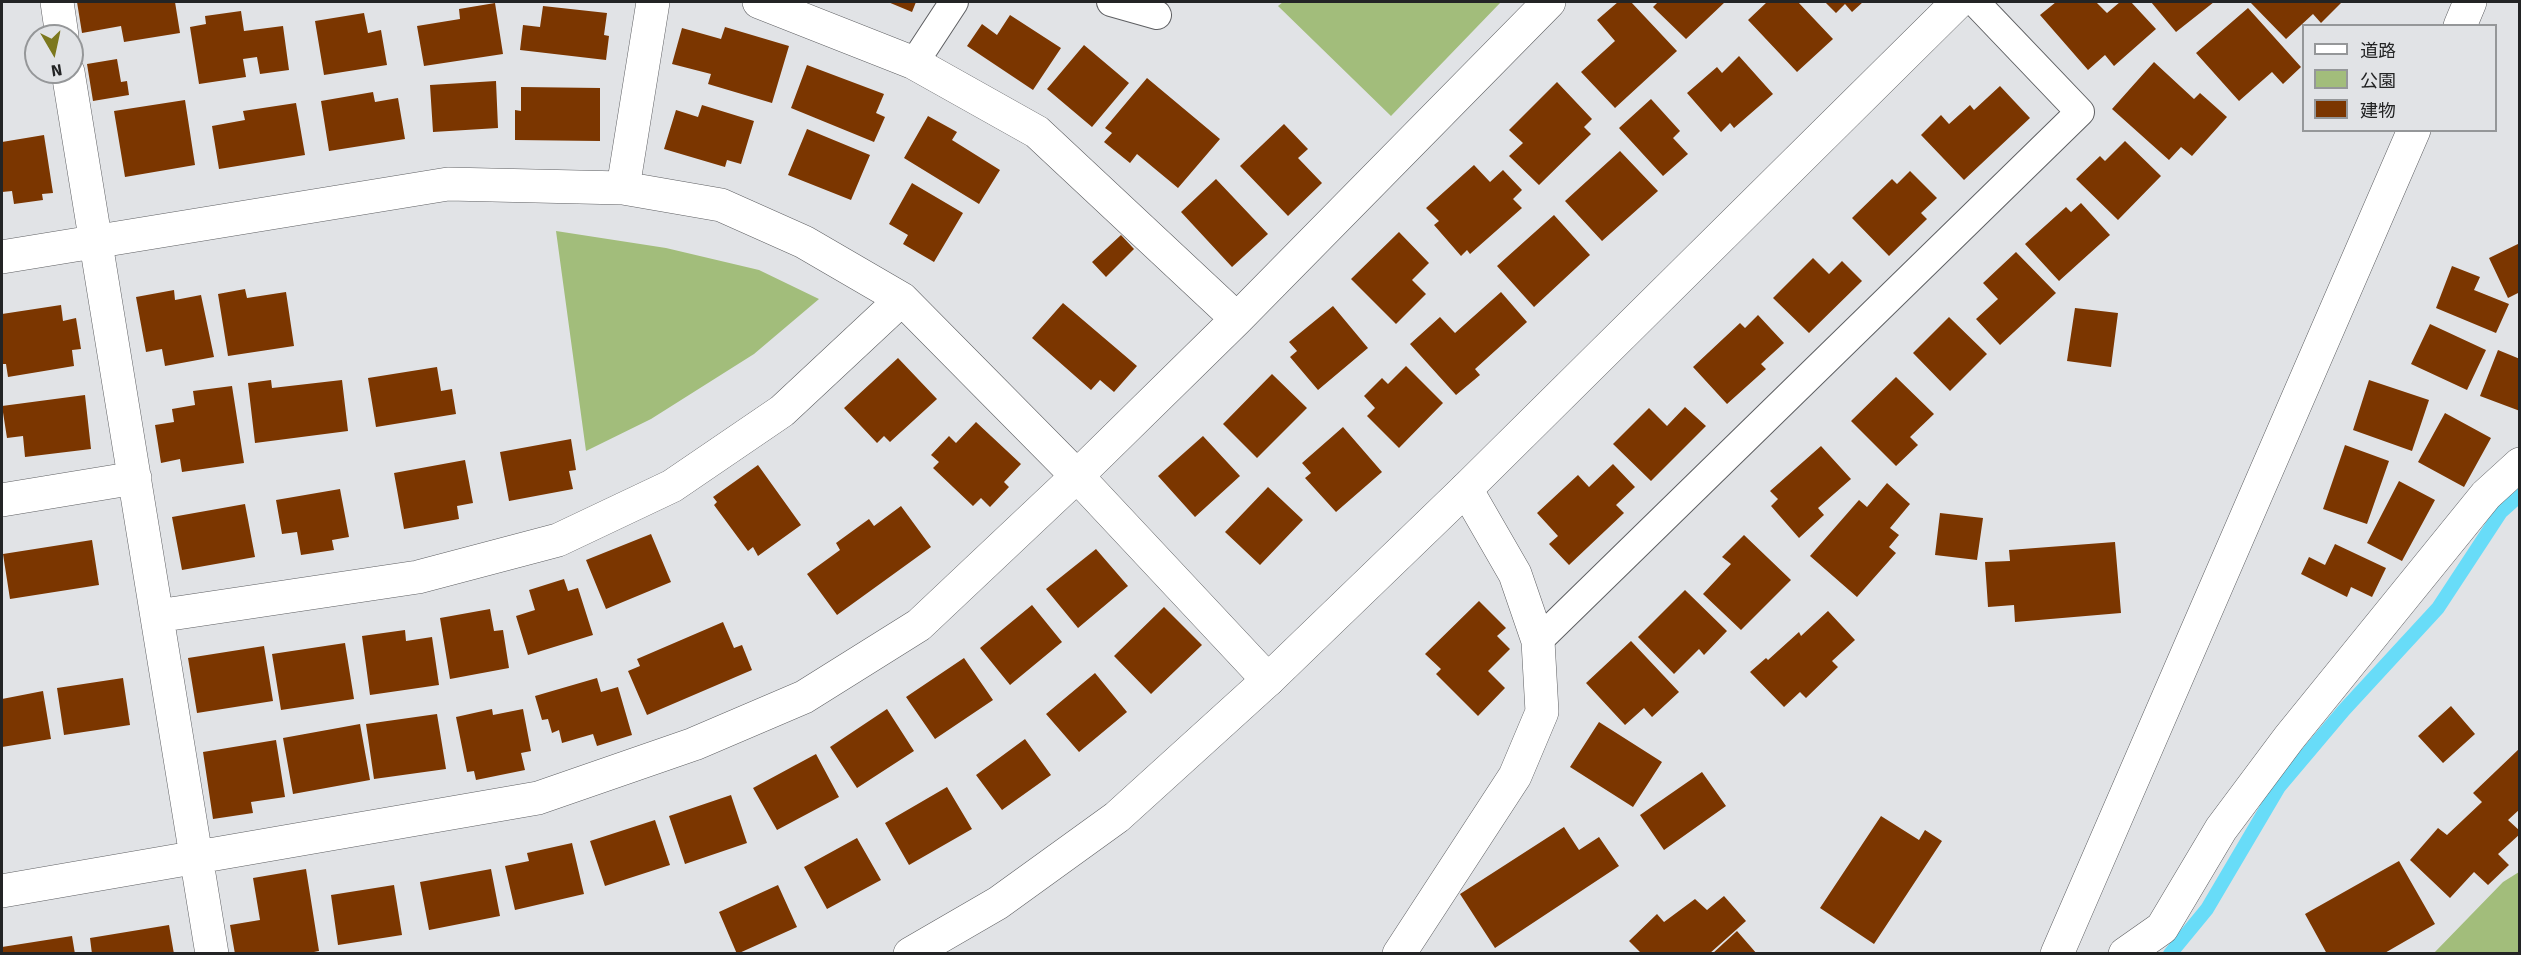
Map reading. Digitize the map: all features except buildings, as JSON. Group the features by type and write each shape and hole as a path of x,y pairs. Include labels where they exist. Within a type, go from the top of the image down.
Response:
{"street":[{"path":"57,2 60,24"},
{"path":"623,188 653,2"},
{"path":"759,2 914,63 1037,132 1237,319"},
{"path":"2,891 538,798 694,744 804,697 919,625 1077,476 1237,319 1549,2"},
{"path":"910,954 998,903 1117,817 1268,680 1466,489 1958,2"},
{"path":"2461,24 2470,2"},
{"path":"70,84 212,954"},
{"path":"2057,954 2413,132"},
{"path":"2,257 448,184 623,188 721,205 804,242 902,299 1077,476 1268,680"},
{"path":"157,616 418,577 558,540 672,486 782,411 902,299"},
{"path":"2125,954 2162,928 2221,829 2289,738 2486,495 2520,464"},
{"path":"2,501 135,478"},
{"path":"1399,954 1515,776 1542,712 1538,641 1515,574 1466,489"}],"lane":[{"path":"914,63 954,2"},
{"path":"1112,2 1157,15"},
{"path":"1538,641 2080,112 1976,2"}],"green space":[{"path":"1283,2 1501,2 1391,116 1278,6"},
{"path":"556,231 666,248 759,270 819,299 754,354 651,419 586,451"},
{"path":"2519,872 2519,953 2434,953 2503,882"}],"waterway":[{"path":"2170,954 2207,909 2279,787 2344,710 2438,608 2501,512 2520,495"}]}
